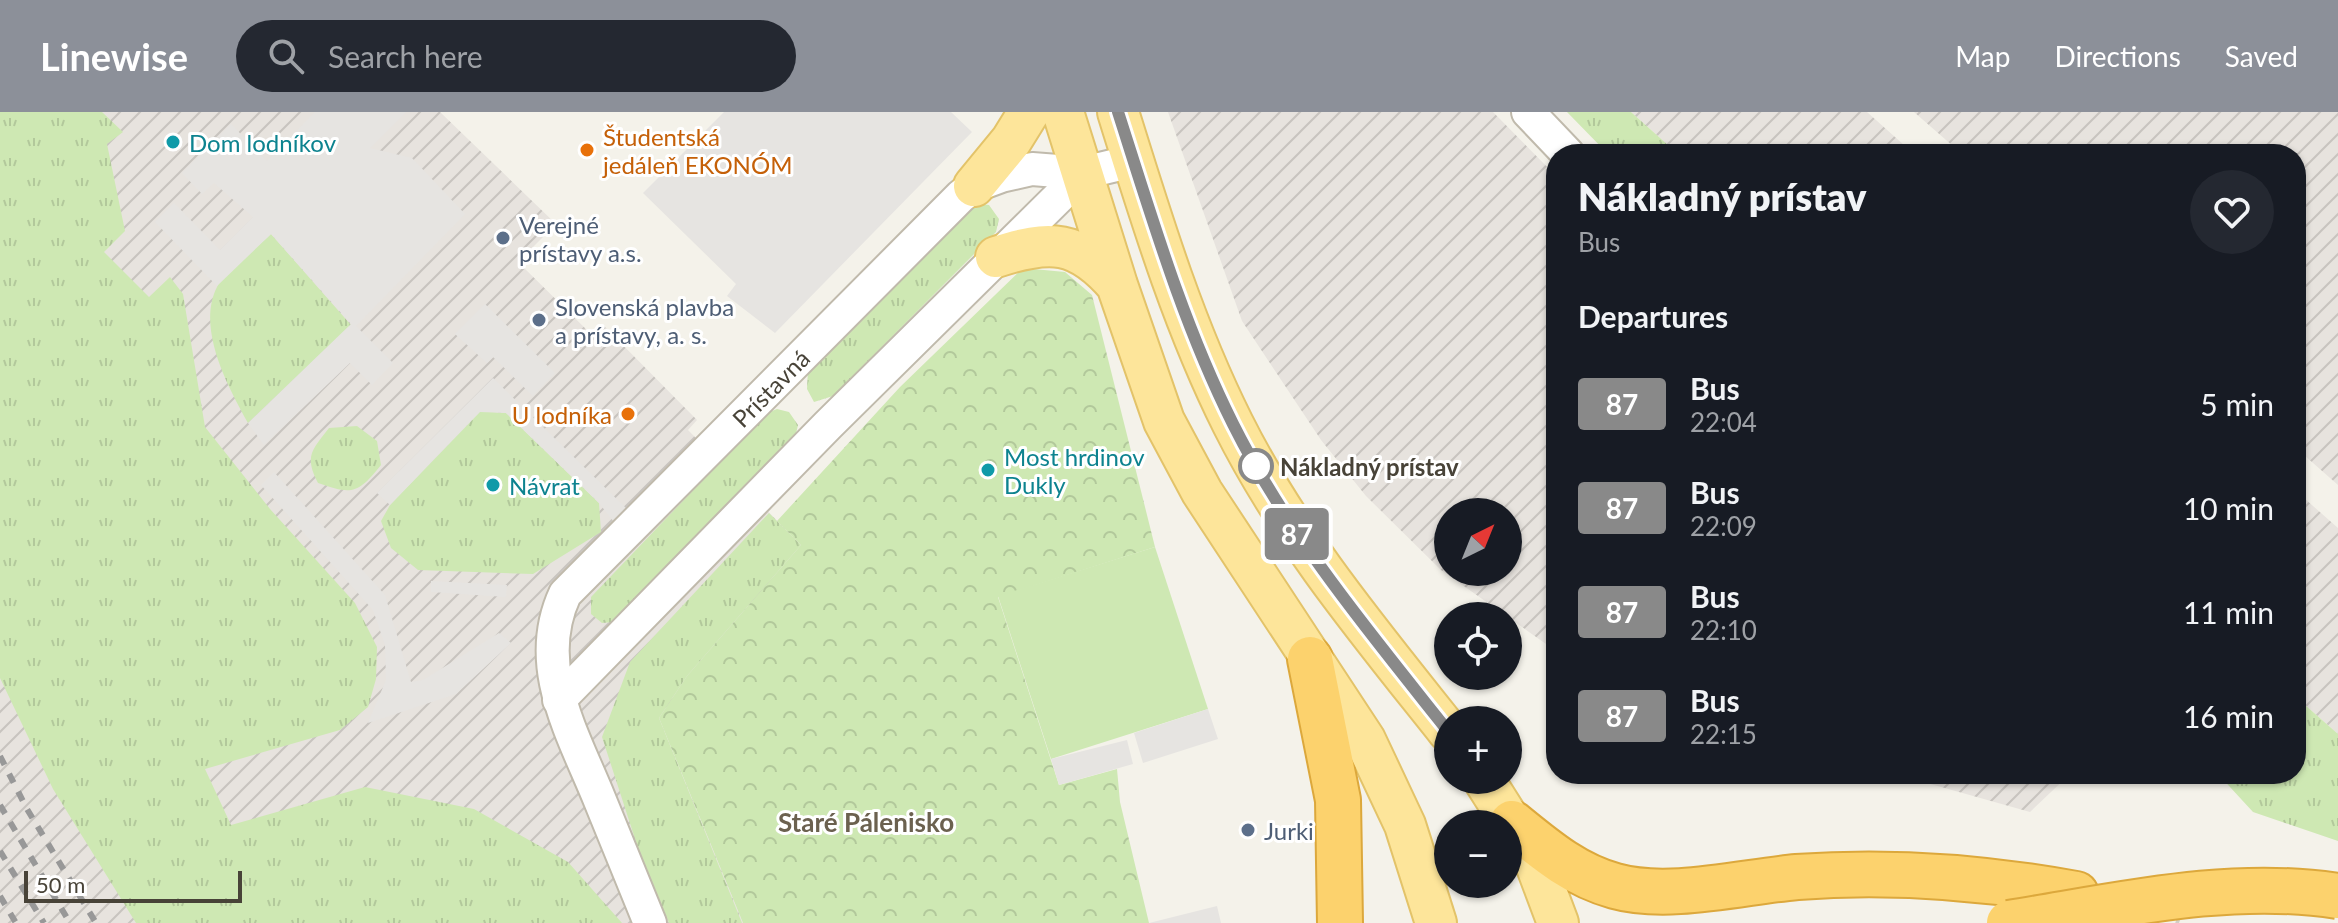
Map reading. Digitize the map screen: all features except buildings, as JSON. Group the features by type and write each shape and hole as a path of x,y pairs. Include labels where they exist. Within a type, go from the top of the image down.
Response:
{"highway":[{"path":"1310,659 1338,800 1340,923"},
{"path":"1522,831 1565,865 1630,890 1674,890 1796,877 1900,873 1979,879 2076,894"},
{"path":"2009,923 2179,897 2234,892 2314,892 2338,896"}],"main road":[{"path":"974,186 1011,141 1029,112"},
{"path":"1063,112 1117,285 1164,421 1202,492 1365,740 1405,825 1436,923"},
{"path":"1118,112 1199,353 1251,457 1299,538 1328,579 1434,713"},
{"path":"996,257 1022,248 1063,247 1084,254 1099,264 1117,285"},
{"path":"1522,839 1534,859 1558,923"}],"street":[{"path":"1528,112 1558,144"},
{"path":"559,700 996,257 1083,173 1133,161"},
{"name":"Prístavná","path":"650,923 559,700 553,647 555,616 565,594 961,196 974,186 1032,169 1083,173"}],"shaded area":[{"path":"0,112 440,112 556,224 518,262 592,335 603,325 697,420 688,430 801,545 659,718 743,923 0,923"},
{"path":"315,112 406,112 370,148 412,158 465,214 356,326 393,363 372,385 350,363 264,445 248,423 351,324 271,234 217,286 155,222 174,203 220,250 253,217 214,183 202,194 182,173 231,124 267,161"},
{"path":"724,112 951,112 972,132 775,333 727,296 736,284 643,193"},
{"path":"1168,112 1493,112 1546,166 1546,644 1522,627 1522,602 1486,602 1464,586 1522,586 1522,498 1434,498 1434,563 1366,496 1321,440 1242,321"},
{"path":"1631,112 1867,112 1903,144 1667,144"},
{"path":"1914,112 2338,112 2338,485 2306,457 2306,144 1951,144"},
{"path":"485,304 555,373 533,396 493,357 487,363 455,334"},
{"path":"493,378 630,512 617,526 599,503 506,413 480,412 390,505 377,493"},
{"path":"274,472 385,595 411,682 423,680 499,633 511,643 456,694 368,723 386,680 385,645 373,610 261,485"},
{"path":"2306,500 2338,528 2338,734 2306,706"},
{"path":"431,581 507,585 506,597 431,592"},
{"path":"1208,709 1218,739 1143,763 1134,733"},
{"path":"1127,740 1133,764 1059,785 1051,759"},
{"path":"1931,784 2059,784 2030,812"},
{"path":"1217,906 1221,923 1149,923"}],"green space":[{"path":"0,112 102,112 123,132 107,144 125,231 104,252 149,297 170,277 183,294 205,427 270,509 355,603 377,647 376,679 368,707 340,730 205,769 231,825 365,787 474,809 568,862 622,923 136,923 53,789 0,678"},
{"path":"1567,112 1631,112 1667,144 1598,144"},
{"path":"974,203 989,205 999,219 996,232 833,396 814,402 807,389 808,369"},
{"path":"271,234 351,325 248,423 217,357 212,339 211,303 221,281"},
{"path":"1023,268 1065,272 1092,295 1155,547 998,597 1059,785 1117,769 1120,802 1149,923 743,923 659,718 687,676 801,545 777,521 900,387"},
{"path":"777,409 789,412 798,425 795,438 614,622 602,623 591,614 591,597 767,413"},
{"path":"480,411 506,413 599,503 601,532 533,574 418,570 391,548 381,521 390,505"},
{"path":"357,426 377,441 381,465 366,482 354,489 339,489 318,483 311,460 318,442 329,428"},
{"path":"769,513 801,545 687,676 659,718 742,923 669,923 637,845 602,737 630,662"},
{"path":"1155,547 1208,709 1051,759 998,596"},
{"path":"2306,706 2338,734 2338,841 2253,812 2227,784 2306,784"}],"tunnel":[{"path":"2113,901 2179,923"}],"railway":[{"path":"0,756 27,809 96,923"},
{"path":"0,805 70,923"},
{"path":"0,851 44,923"},
{"path":"0,896 16,923"}],"bus line":[{"name":"87","path":"1118,112 1179,299 1199,353 1233,425 1299,538 1434,713"}],"place":[{"name":"Dom lodníkov","path":"173,142"},
{"name":"Študentská jedáleň EKONÓM","path":"587,150"},
{"name":"Verejné prístavy a.s.","path":"503,238"},
{"name":"Slovenská plavba a prístavy, a. s.","path":"539,320"},
{"name":"U lodníka","path":"628,414"},
{"name":"Nákladný prístav","path":"1256,466"},
{"name":"Most hrdinov Dukly","path":"988,470"},
{"name":"Návrat","path":"493,485"},
{"name":"Jurki","path":"1248,830"}],"district":[{"name":"Staré Pálenisko","path":"866,822"}]}
